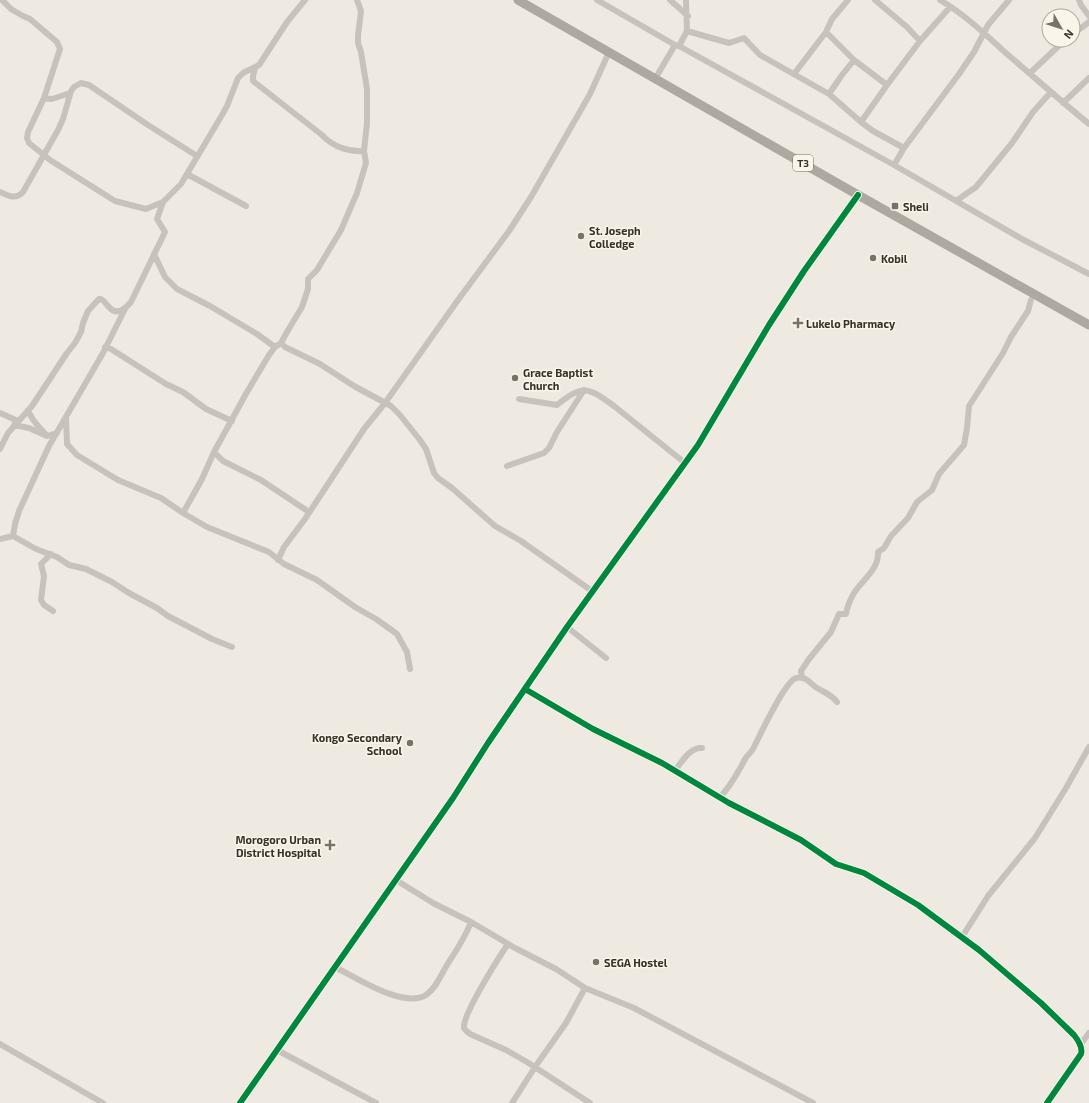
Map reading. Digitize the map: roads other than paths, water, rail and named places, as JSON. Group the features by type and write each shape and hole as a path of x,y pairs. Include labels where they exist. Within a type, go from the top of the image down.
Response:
{"highway":[{"name":"T3","path":"518,0 858,195 1089,325"}],"street":[{"path":"2,0 11,9 30,19 57,42 60,49 44,98 34,117 27,138 33,147 44,155 115,201 146,209 163,202 178,188 227,106 238,78 243,73 255,68"},
{"path":"305,0 287,22 267,53 255,68 253,81 322,135 328,142 339,147 358,151 364,150"},
{"path":"183,513 202,480 214,452 247,392 275,347 281,343 304,303 308,289 308,279 317,270 347,218 362,180 366,163 364,150 367,123 366,89 361,52 358,43 361,11 357,0"},
{"path":"597,0 894,165 1022,239 1089,274"},
{"path":"670,0 688,16"},
{"path":"655,79 687,31 688,16 686,0"},
{"path":"794,74 826,32 832,19 848,0"},
{"path":"875,0 907,27 920,41"},
{"path":"940,0 984,33 1089,124"},
{"path":"894,165 904,148 974,52 988,25 1009,0"},
{"path":"1079,0 1089,16"},
{"path":"861,122 920,41 950,7"},
{"path":"687,31 729,43 744,38 760,55 829,94 873,131 904,148"},
{"path":"826,32 854,60 887,85"},
{"path":"1030,73 1057,48"},
{"path":"278,560 284,547 305,519 364,429 385,403 509,231 531,197 590,94 609,52"},
{"path":"829,94 854,60"},
{"path":"1063,103 1089,78"},
{"path":"0,192 12,197 20,196 23,192 63,119 70,93 77,85 81,83 86,84 197,156"},
{"path":"956,201 976,187 1012,143 1033,112 1051,92"},
{"path":"44,98 52,98 70,93"},
{"path":"187,174 246,206"},
{"path":"240,1103 453,798 592,591 698,445 769,325 804,271 858,195"},
{"path":"13,536 15,524 20,511 49,446 103,353 125,309 131,302 165,232 156,219 163,202"},
{"path":"154,254 165,277 177,288 257,334 275,347"},
{"path":"0,449 8,433 32,406 75,343 81,332 86,316 97,301 99,299 103,300 112,310 117,312 125,309"},
{"path":"802,678 802,671 809,659 831,632 839,614 846,614 855,592 872,571 879,558 878,552 884,548 891,536 908,518 917,502 932,490 939,474 964,445 969,406 1028,311 1031,300"},
{"path":"281,343 320,364 354,386 385,403 400,415 420,440 426,449 434,472 438,478 452,488 495,526 521,541 592,591"},
{"path":"105,347 111,349 166,384 183,392 206,409 232,421"},
{"path":"519,399 557,405 576,391 584,390 595,394 604,399 685,463"},
{"path":"508,466 544,453 549,448 557,432 584,390"},
{"path":"28,410 33,421 47,436"},
{"path":"0,413 16,423 47,436 57,433"},
{"path":"66,417 67,444 77,455 118,480 161,498 207,527 269,552 291,568 317,580 354,607 376,619 398,634 408,652 410,669"},
{"path":"214,452 223,460 261,480 309,512"},
{"path":"0,539 13,536 60,558 69,565 86,569 158,608 168,616 212,639 232,647"},
{"path":"51,554 42,564 44,576 41,600 44,605 52,611"},
{"path":"567,627 606,658"},
{"path":"720,797 752,751 766,720 772,713 788,684 795,678 802,678 809,681 815,687 834,698 837,702"},
{"path":"525,689 593,729 675,770 720,797 801,840 836,864 864,873 918,905 979,950 1041,1003 1079,1041 1082,1051 1081,1054 1047,1103"},
{"path":"962,938 984,902 1035,838 1089,747"},
{"path":"675,770 687,755 698,748 702,748"},
{"path":"396,880 433,903 551,966 584,988 634,1008 813,1103"},
{"path":"335,967 381,990 399,997 412,999 424,996 432,990 462,942 471,922"},
{"path":"508,944 474,1001 464,1025 465,1030 470,1034 506,1050 590,1103"},
{"path":"512,1103 566,1023 584,988"},
{"path":"1080,1045 1089,1033"},
{"path":"0,1044 103,1103"},
{"path":"277,1050 376,1103"}],"place":[{"name":"Sheli","path":"895,206"},
{"name":"St. Joseph Colledge","path":"581,236"},
{"name":"Kobil","path":"873,258"},
{"name":"Lukelo Pharmacy","path":"798,323"},
{"name":"Grace Baptist Church","path":"515,378"},
{"name":"Kongo Secondary School","path":"410,743"},
{"name":"Morogoro Urban District Hospital","path":"330,845"},
{"name":"SEGA Hostel","path":"596,962"}]}
